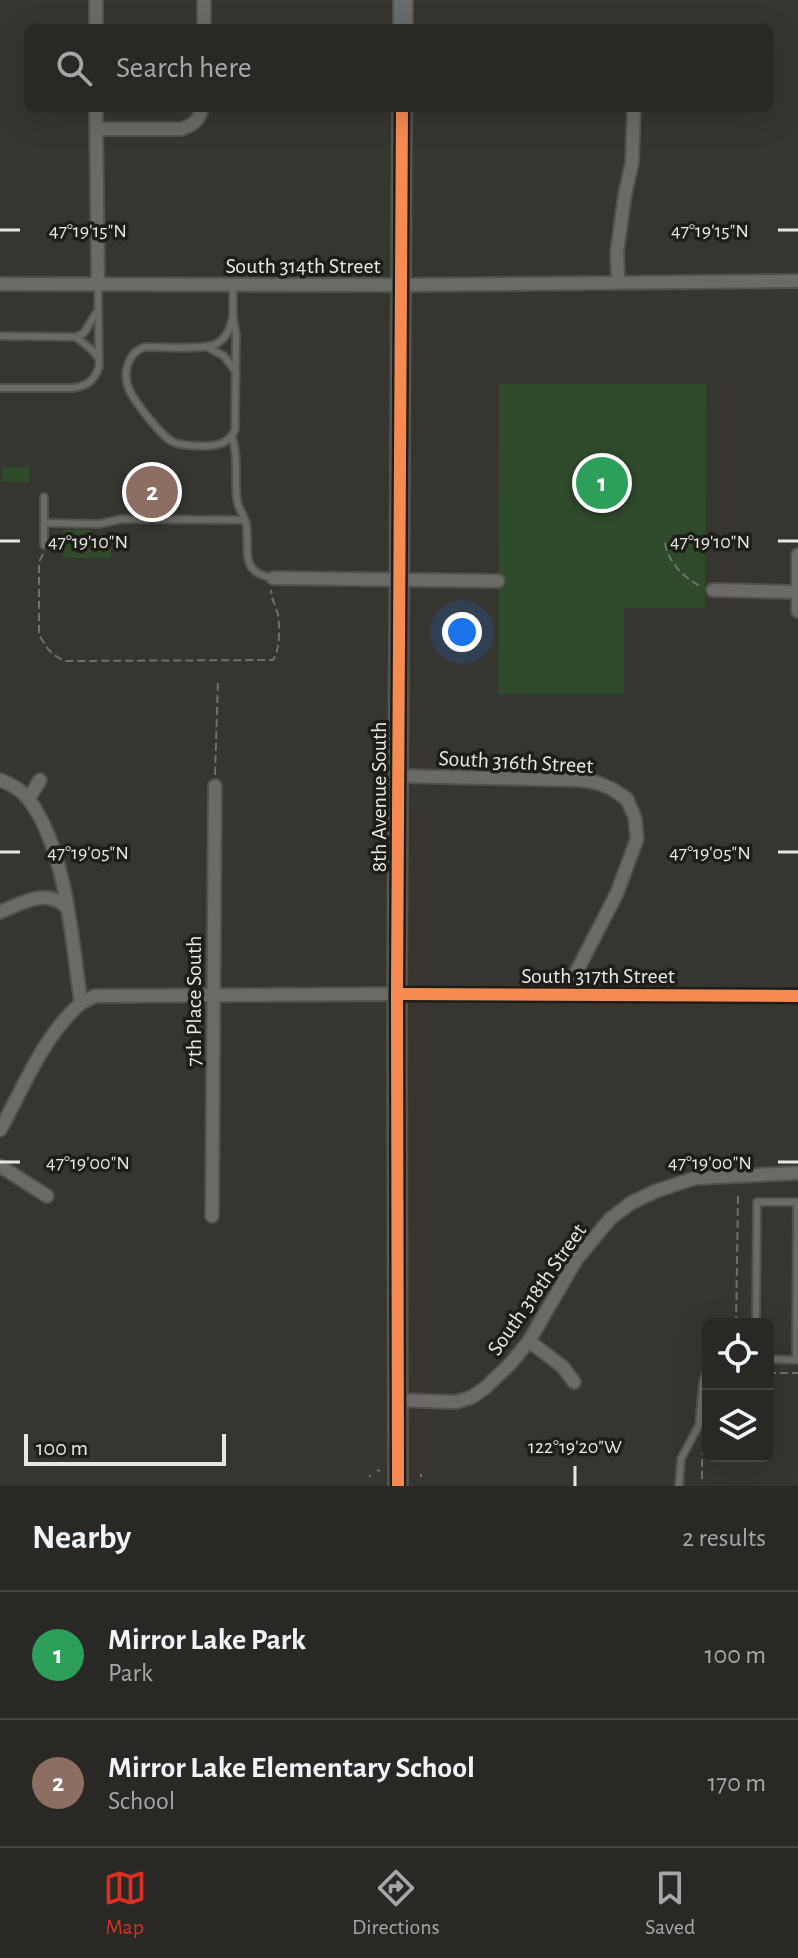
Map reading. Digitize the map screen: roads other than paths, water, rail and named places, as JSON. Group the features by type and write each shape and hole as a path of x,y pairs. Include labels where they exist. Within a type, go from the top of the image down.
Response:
{"street":[{"path":"96,0 96,24"},
{"path":"204,0 204,24"},
{"path":"403,0 403,24"},
{"path":"96,112 98,285"},
{"path":"96,129 181,129 197,121 200,112"},
{"name":"8th Avenue South","path":"398,1486 397,994 402,112"},
{"path":"618,282 617,252 632,163 634,112"},
{"name":"South 314th Street","path":"0,284 401,285 798,281"},
{"path":"798,555 798,611"},
{"path":"272,578 498,581"},
{"path":"713,590 798,592"},
{"name":"South 316th Street","path":"399,776 581,780 598,783 627,799 635,818 637,839 617,893 565,994"},
{"path":"0,780 29,798 49,833 61,879 81,1003 53,1032 0,1130"},
{"path":"29,798 40,780"},
{"name":"7th Place South","path":"212,1216 215,786"},
{"path":"0,912 44,897 57,899 66,907"},
{"name":"South 317th Street","path":"81,1003 95,996 798,996"},
{"path":"0,1166 47,1196"},
{"name":"South 318th Street","path":"397,1400 456,1402 472,1397 485,1388 529,1341 576,1260 610,1219 631,1203 695,1178 798,1173"},
{"path":"529,1341 563,1367 574,1382"}],"lane":[{"path":"0,388 73,388 83,386 96,376 99,359 98,285"},
{"path":"233,285 235,430 232,437 219,445 170,441 162,435 127,386 128,362 137,350 145,347 212,346 225,337 233,317"},
{"path":"0,336 76,337 84,333 98,310"},
{"path":"76,337 99,359"},
{"path":"205,346 224,356 236,372"},
{"path":"232,437 236,448 237,500 245,520 247,559 261,576 272,578"},
{"path":"44,497 44,545"},
{"path":"44,523 99,524 122,519 245,520"},
{"path":"756,1318 757,1202 798,1201 796,1360 774,1359"},
{"path":"679,1486 681,1459 699,1425 702,1390"}],"place":[{"name":"Mirror Lake Park","path":"602,483"},
{"name":"Mirror Lake Elementary School","path":"152,492"}]}
